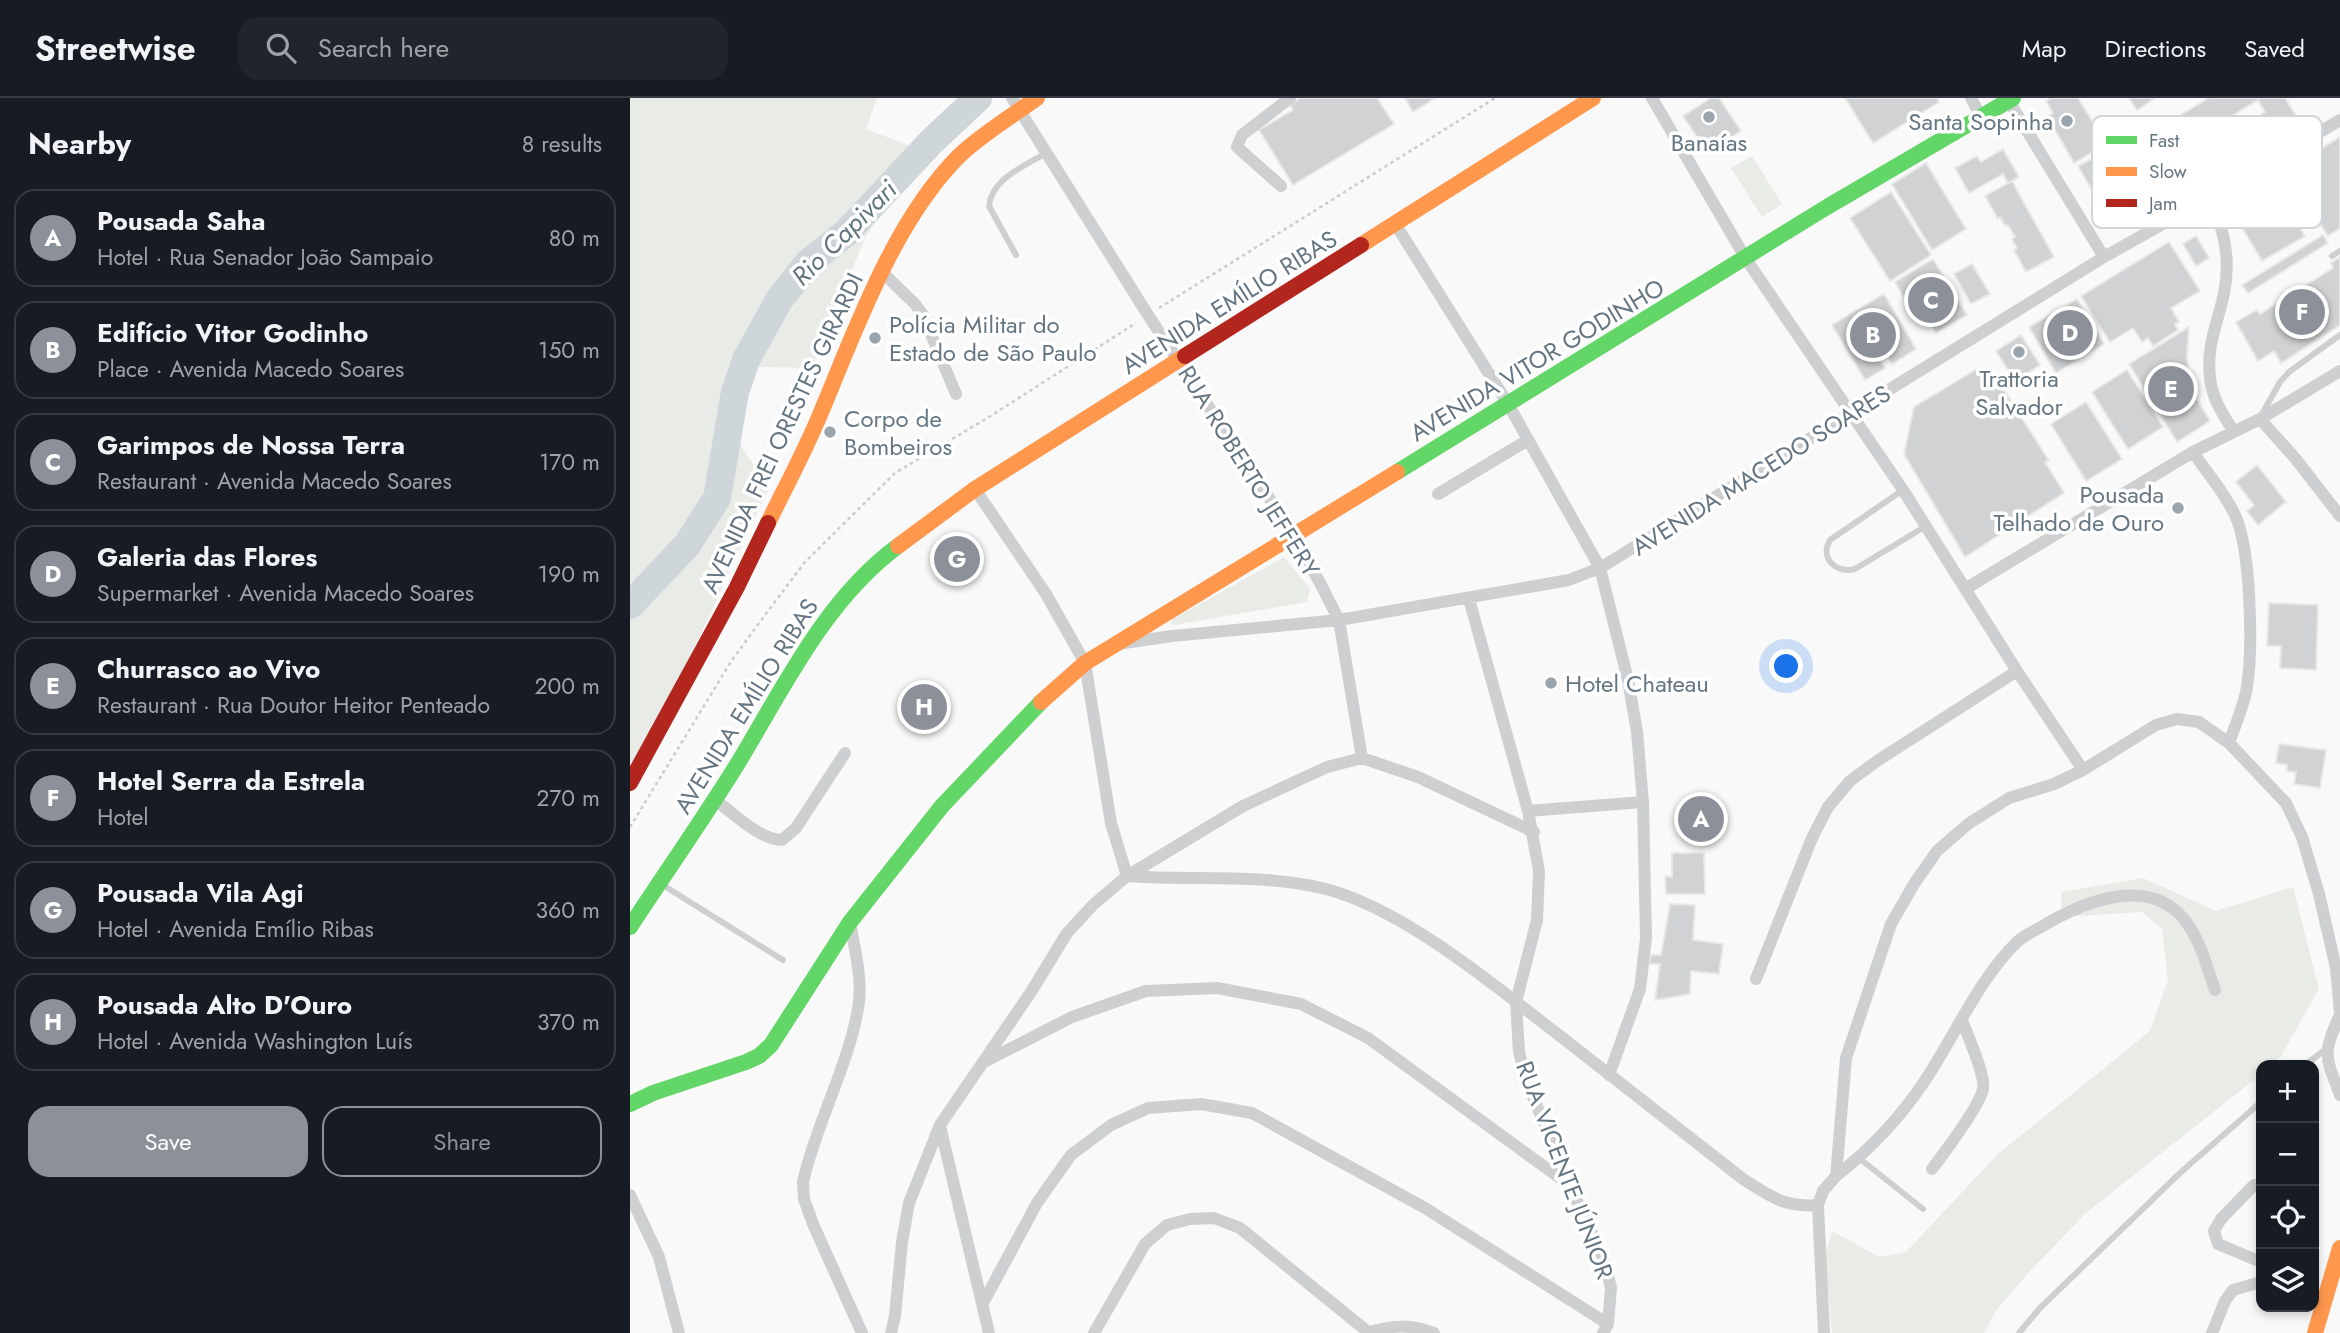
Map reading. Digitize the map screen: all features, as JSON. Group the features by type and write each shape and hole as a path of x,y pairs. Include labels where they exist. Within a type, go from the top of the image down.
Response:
{"street":[{"name":"AVENIDA FREI ORESTES GIRARDI","path":"630,783 743,575 817,421 882,272 930,189 961,154 1015,103 1037,98"},
{"path":"1281,186 1237,147 1242,135 1290,98"},
{"name":"AVENIDA EMÍLIO RIBAS","path":"630,926 715,800 818,632 840,601 891,551 975,489 1593,98"},
{"path":"1652,98 1746,259 1903,490 2017,671 2083,769"},
{"path":"1971,98 1981,117"},
{"path":"2009,99 2104,257"},
{"name":"AVENIDA VITOR GODINHO","path":"630,1104 653,1093 759,1056 771,1045 850,922 942,806 1051,691 1086,663 1827,207 2009,99"},
{"name":"RUA ROBERTO JEFFERY","path":"1015,103 1147,315 1293,534 1339,620 1362,758"},
{"name":"AVENIDA MACEDO SOARES","path":"2322,131 2340,120"},
{"path":"1396,225 1508,404 1600,568 1628,680 1637,733 1647,888 1646,938 1640,989 1609,1075"},
{"name":"AVENIDA MACEDO SOARES","path":"1120,644 1172,636 1339,620 1569,580 1600,568 2104,257 2156,228"},
{"path":"2222,228 2226,267 2224,292 2211,337 2210,378 2218,407 2234,432"},
{"path":"882,272 923,315 956,394"},
{"path":"1965,589 2193,452 2260,419 2340,370"},
{"path":"2260,419 2295,458 2340,516"},
{"path":"1438,494 1528,440"},
{"path":"2193,452 2235,514 2243,535 2247,565 2247,690 2229,743"},
{"path":"975,489 1046,594 1086,663 1111,823 1126,876"},
{"name":"RUA VICENTE JÚNIOR","path":"1469,599 1534,832 1539,872 1537,920 1516,1002 1519,1052 1527,1082 1605,1262 1611,1288 1606,1329"},
{"path":"1166,615 1167,629 1172,636"},
{"path":"1756,979 1812,838 1828,807 1850,781 2017,671"},
{"path":"1836,1175 1846,1058 1891,924 1937,851 1968,824 2010,798 2054,784 2156,725 2177,719 2199,722 2229,743 2286,803 2302,837 2336,968 2340,1014 2326,1049 2328,1065 2340,1095"},
{"path":"715,800 759,833 771,840 782,840 796,828 845,753"},
{"path":"891,1333 909,1203 940,1125 1067,933 1126,876 1243,806 1327,768 1362,758 1418,777 1534,832"},
{"path":"1528,811 1643,802"},
{"path":"1126,876 1263,880 1322,888 1362,902 1423,935 1516,1002 1743,1179 1782,1203 1802,1207 1818,1205"},
{"path":"1824,1333 1818,1205 1824,1191 1836,1175 1859,1157 1895,1120 1926,1080 1996,967 2020,940 2069,910 2097,899 2133,895 2162,902 2181,915 2195,935 2215,990"},
{"path":"850,922 860,982 859,1002 803,1182 804,1199 813,1224 862,1333"},
{"path":"983,1063 1072,1017 1146,991 1217,988 1301,1004 1368,1038 1570,1186"},
{"path":"1932,1169 1972,1112 1983,1089 1982,1074 1962,1020"},
{"path":"983,1303 1037,1203 1071,1156 1111,1125 1148,1108 1201,1104 1252,1114 1425,1208 1606,1329"},
{"path":"940,1125 989,1333"},
{"path":"2254,1185 2221,1219 2214,1231 2218,1244 2256,1260"},
{"path":"630,1195 659,1257 678,1333"},
{"path":"1094,1333 1145,1244 1167,1226 1190,1219 1214,1218 1240,1228 1368,1333 1391,1326 1415,1326 1434,1333"},
{"path":"2315,1333 2340,1248"},
{"path":"2212,1333 2225,1301 2234,1290 2256,1283"}],"lane":[{"path":"1016,256 989,206 990,198 993,190 1005,178 1046,153"},
{"path":"2332,256 2340,251"},
{"path":"2260,419 2280,382 2289,372 2340,335"},
{"path":"1903,490 1830,540 1826,547 1827,556 1836,568 1845,572 1855,569 1926,526"},
{"path":"659,883 783,960"},
{"path":"2312,1060 2326,1049"},
{"path":"2019,1333 2040,1308 2180,1173 2256,1106"},
{"path":"1859,1157 1923,1209"}],"path":[{"path":"630,827 732,660 768,611 805,562 895,473 989,417 1495,98"}],"shaded area":[{"path":"630,98 877,98 866,129 918,149 865,238 812,368 756,367 747,383 740,402 737,432 745,452 770,486 630,785"},
{"path":"1752,156 1782,204 1762,217 1731,168"},
{"path":"1284,557 1310,589 1307,602 1170,624 1173,619"},
{"path":"2143,878 2216,911 2293,887 2319,989 2281,1056 2277,1060 2256,1060 2256,1078 2085,1214 1995,1312 1984,1333 1832,1333 1825,1257 1832,1231 1879,1257 1906,1252 1998,1154 2150,1031 2168,980 2162,929 2142,912 2062,917 2061,892"}],"building":[{"path":"1300,98 1377,98 1394,124 1293,185 1259,130 1293,110 1290,105"},
{"path":"1405,98 1435,98 1413,112"},
{"path":"1711,98 1719,98 1741,131 1707,152 1683,116"},
{"path":"1845,98 1937,98 1939,102 1873,143"},
{"path":"2052,98 2078,98 2092,121 2092,152 2074,163 2055,130 2051,132 2043,119 2053,113 2046,101"},
{"path":"2129,98 2155,98 2137,110"},
{"path":"2209,98 2285,98 2296,116 2258,116 2265,112 2258,100 2232,116 2179,116"},
{"path":"2340,137 2340,228 2328,236 2322,227 2322,148"},
{"path":"2003,149 2019,177 2008,183 2003,174 1969,193 1955,168 1977,156 1981,162"},
{"path":"2092,158 2092,190 2078,166"},
{"path":"1926,163 1966,229 1932,250 1892,184"},
{"path":"2012,181 2054,257 2026,272 2014,250 2017,248 2012,239 2015,237 2008,225 2005,226 2000,217 1998,219 1985,196"},
{"path":"1891,192 1931,255 1890,281 1850,218"},
{"path":"2242,228 2300,228 2305,236 2262,261"},
{"path":"2323,235 2328,243 2248,293 2242,285"},
{"path":"2196,236 2209,258 2196,266 2183,244"},
{"path":"2169,242 2200,291 2171,308 2179,322 2175,324 2178,330 2153,346 2148,338 2142,342 2133,328 2110,342 2081,296"},
{"path":"2340,257 2340,325 2281,363 2274,351 2258,361 2236,322 2257,310 2260,314 2333,268 2331,263"},
{"path":"1933,259 1967,315 1936,333 1926,316 1918,321 1895,282"},
{"path":"1972,264 1990,294 1971,304 1954,274"},
{"path":"1884,294 1916,349 1892,364 1880,344 1873,348 1885,368 1865,380 1832,325"},
{"path":"2077,299 2104,344 2056,373 2029,327"},
{"path":"2189,327 2189,385 2210,421 2177,442 2129,364"},
{"path":"2021,335 2040,365 2015,381 1996,351"},
{"path":"1977,369 1989,389 2000,383 2049,461 2045,462 2064,493 1965,557 1904,454 1914,407"},
{"path":"2127,370 2163,427 2128,449 2092,392"},
{"path":"2086,402 2122,459 2086,481 2051,424"},
{"path":"2257,465 2286,502 2258,525 2247,511 2254,505 2236,482"},
{"path":"2269,603 2318,605 2316,670 2280,668 2281,646 2267,646"},
{"path":"2279,744 2326,750 2320,788 2294,784 2296,772 2287,771 2287,765 2276,763"},
{"path":"1672,853 1704,853 1705,894 1666,894 1665,876 1672,877"},
{"path":"1670,904 1695,905 1693,940 1723,944 1719,974 1691,971 1690,994 1655,1000 1660,964 1649,964 1651,955 1661,955"}],"waterway":[{"name":"Rio Capivari","path":"630,605 687,545 717,498 735,392 746,360 779,300 809,262 846,233 931,142 978,98"}],"traffic: fast":[{"path":"1397,472 1827,207 2013,98"},
{"path":"630,927 725,784 827,618 872,568 898,546"},
{"path":"630,1104 653,1093 746,1062 759,1056 771,1045 850,922 942,806 1041,702"}],"traffic: slow":[{"path":"768,523 813,430 878,279 915,212 936,182 960,155 987,132 1037,98"},
{"path":"1361,245 1593,98"},
{"path":"898,546 975,489 1185,356"},
{"path":"1041,702 1085,663 1397,472"},
{"path":"2315,1333 2340,1248"}],"traffic: jam":[{"path":"1185,356 1361,245"},
{"path":"630,783 737,587 768,523"}],"place":[{"name":"Banaías","path":"1709,117"},
{"name":"Santa Sopinha","path":"2067,121"},
{"name":"Garimpos de Nossa Terra","path":"1931,300"},
{"name":"Hotel Serra da Estrela","path":"2302,312"},
{"name":"Galeria das Flores","path":"2070,333"},
{"name":"Edifício Vitor Godinho","path":"1873,335"},
{"name":"Polícia Militar do Estado de São Paulo","path":"875,338"},
{"name":"Trattoria Salvador","path":"2019,352"},
{"name":"Churrasco ao Vivo","path":"2171,389"},
{"name":"Corpo de Bombeiros","path":"830,432"},
{"name":"Pousada Telhado de Ouro","path":"2178,508"},
{"name":"Pousada Vila Agi","path":"957,559"},
{"name":"Hotel Chateau","path":"1551,683"},
{"name":"Pousada Alto D'Ouro","path":"924,707"},
{"name":"Pousada Saha","path":"1701,819"}]}
